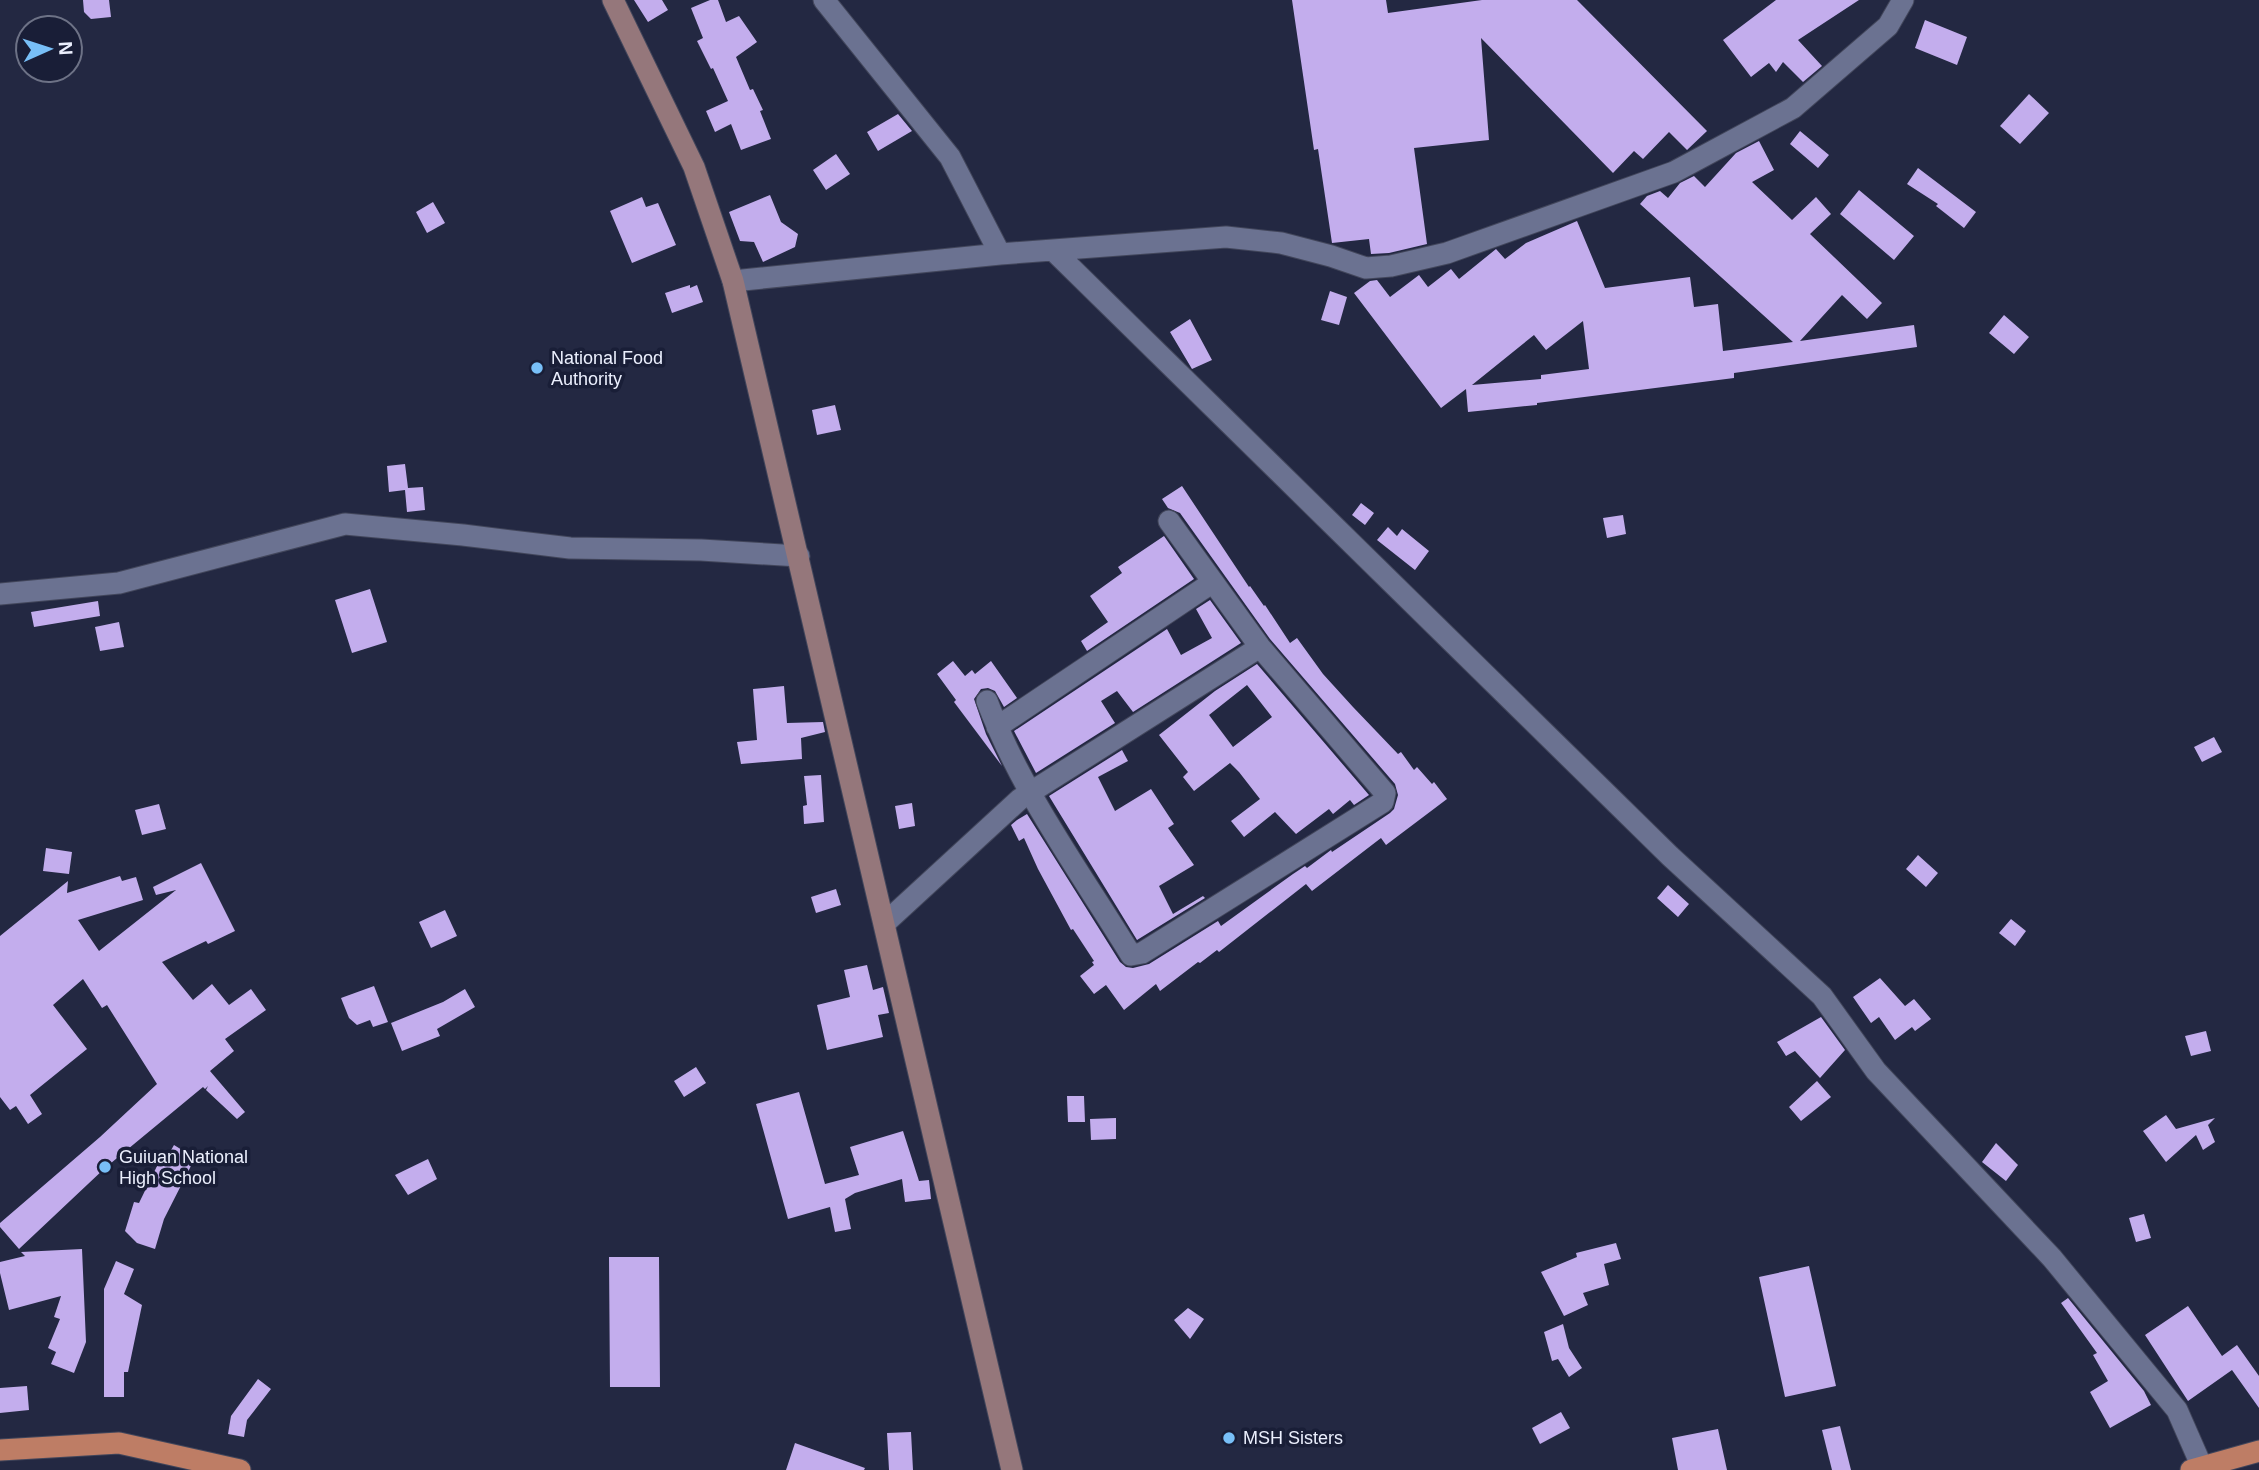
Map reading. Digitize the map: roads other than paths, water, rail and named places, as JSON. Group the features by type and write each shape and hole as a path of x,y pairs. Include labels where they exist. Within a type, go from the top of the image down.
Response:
{"main road":[{"path":"0,1450 119,1443 240,1470"},
{"path":"2197,1469 2259,1451"}],"street":[{"path":"612,0 694,167 733,281 1012,1470"},
{"path":"824,0 950,157 999,254"},
{"path":"733,281 999,254 1226,237 1280,243 1366,268 1391,266 1447,253 1674,172 1793,108 1888,26 1903,0"},
{"path":"1054,251 1670,856 1822,996 1876,1071 2052,1258 2177,1410 2197,1469"},
{"path":"987,701 997,727 1031,792 1131,955 1142,953 1383,802 1385,793 1259,647 1169,521"},
{"path":"0,594 118,583 345,524 463,534 570,548 701,550 799,556"},
{"path":"997,727 1213,582"},
{"path":"885,923 1020,799 1259,647"}],"place":[{"name":"National Food Authority","path":"537,368"},
{"name":"Guiuan National High School","path":"105,1167"},
{"name":"MSH Sisters","path":"1229,1438"}]}
